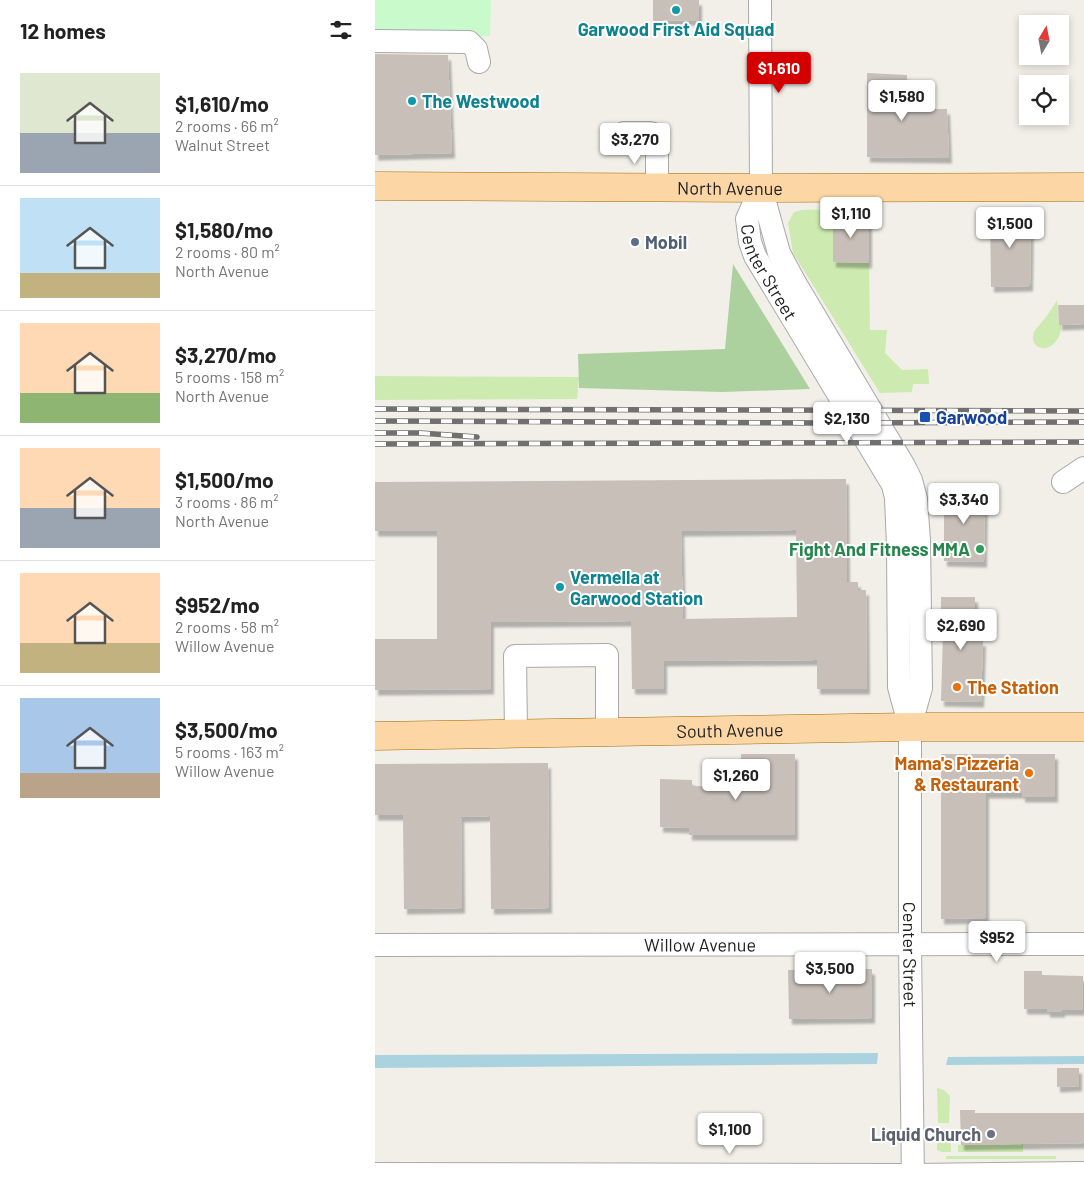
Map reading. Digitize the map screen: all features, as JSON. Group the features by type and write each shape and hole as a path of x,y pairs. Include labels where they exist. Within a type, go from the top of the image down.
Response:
{"main road":[{"name":"North Avenue","path":"375,186 1084,187"},
{"name":"South Avenue","path":"375,736 910,727 1084,727"}],"street":[{"path":"760,0 761,188"},
{"path":"375,41 469,42 476,49 479,62"},
{"path":"625,134 650,133 657,138 657,187"},
{"name":"Center Street","path":"761,188 747,219 755,256 893,485 896,498 899,546 899,687 910,727 913,1178"},
{"path":"1063,482 1084,468"},
{"path":"515,733 515,656 607,655 607,733"},
{"name":"Willow Avenue","path":"375,945 1084,944"},
{"path":"375,1174 913,1178 1084,1173"}],"green space":[{"path":"375,0 491,0 490,36 375,37"},
{"path":"833,209 833,262 869,263 870,330 887,330 885,353 902,370 928,369 929,384 913,384 912,392 880,393 793,253 788,223 794,212"},
{"path":"733,264 810,389 722,392 579,388 578,354 725,349"},
{"path":"1057,300 1059,324 1061,325 1058,339 1050,347 1040,348 1033,340 1035,330"},
{"path":"375,376 579,377 577,399 375,400"},
{"path":"937,1088 944,1090 950,1096 949,1123 938,1123"},
{"path":"937,1131 950,1131 951,1152 937,1150"},
{"path":"1023,1141 1023,1152 958,1152 958,1145 1021,1144"},
{"path":"946,1156 1056,1156 1056,1159 946,1159"}],"water":[{"path":"878,1053 877,1064 375,1068 375,1055"},
{"path":"1084,1056 1084,1064 946,1065 948,1057"}],"building":[{"name":"Garwood First Aid Squad","path":"653,0 699,0 699,20 653,21"},
{"name":"The Westwood","path":"375,54 448,55 452,153 375,155"},
{"path":"867,73 907,75 908,109 947,109 949,158 867,157"},
{"path":"990,213 1031,213 1030,286 991,287"},
{"path":"833,215 869,215 869,263 833,262"},
{"path":"1058,305 1084,305 1084,324 1059,325"},
{"name":"Vermella at Garwood Station","path":"846,479 847,582 858,582 858,590 866,590 867,689 817,689 817,660 664,661 664,689 632,689 631,621 491,622 491,689 375,690 375,639 437,639 437,531 375,531 375,482","holes":["796,530 797,617 683,619 681,531"]},
{"path":"944,488 985,489 984,562 944,561"},
{"path":"941,597 975,597 975,640 983,641 981,702 941,701 943,631 941,631"},
{"path":"741,754 795,754 795,835 689,835 689,828 660,827 660,779 692,780 692,786 741,787"},
{"path":"941,754 1055,754 1055,797 1022,797 1022,793 986,793 986,918 941,919"},
{"path":"548,763 549,908 491,909 490,816 461,817 462,908 404,909 403,815 375,815 375,764"},
{"path":"872,969 872,1018 789,1019 788,970"},
{"path":"1024,971 1042,971 1042,975 1083,976 1083,1010 1047,1012 1047,1009 1024,1009"},
{"path":"1057,1068 1079,1068 1079,1086 1057,1087"},
{"path":"960,1110 975,1110 975,1113 1084,1113 1084,1143 961,1145"}],"railway":[{"path":"375,409 1084,411"},
{"path":"375,421 1084,422"},
{"path":"375,433 420,433 477,437"},
{"path":"375,444 1084,442"}],"place":[{"name":"Garwood First Aid Squad","path":"676,10"},
{"name":"The Westwood","path":"412,101"},
{"name":"Mobil","path":"635,242"},
{"name":"Garwood","path":"925,417"},
{"name":"Fight And Fitness MMA","path":"980,549"},
{"name":"Vermella at Garwood Station","path":"560,587"},
{"name":"The Station","path":"957,687"},
{"name":"Mama's Pizzeria & Restaurant","path":"1029,773"},
{"name":"Liquid Church","path":"991,1134"}]}
